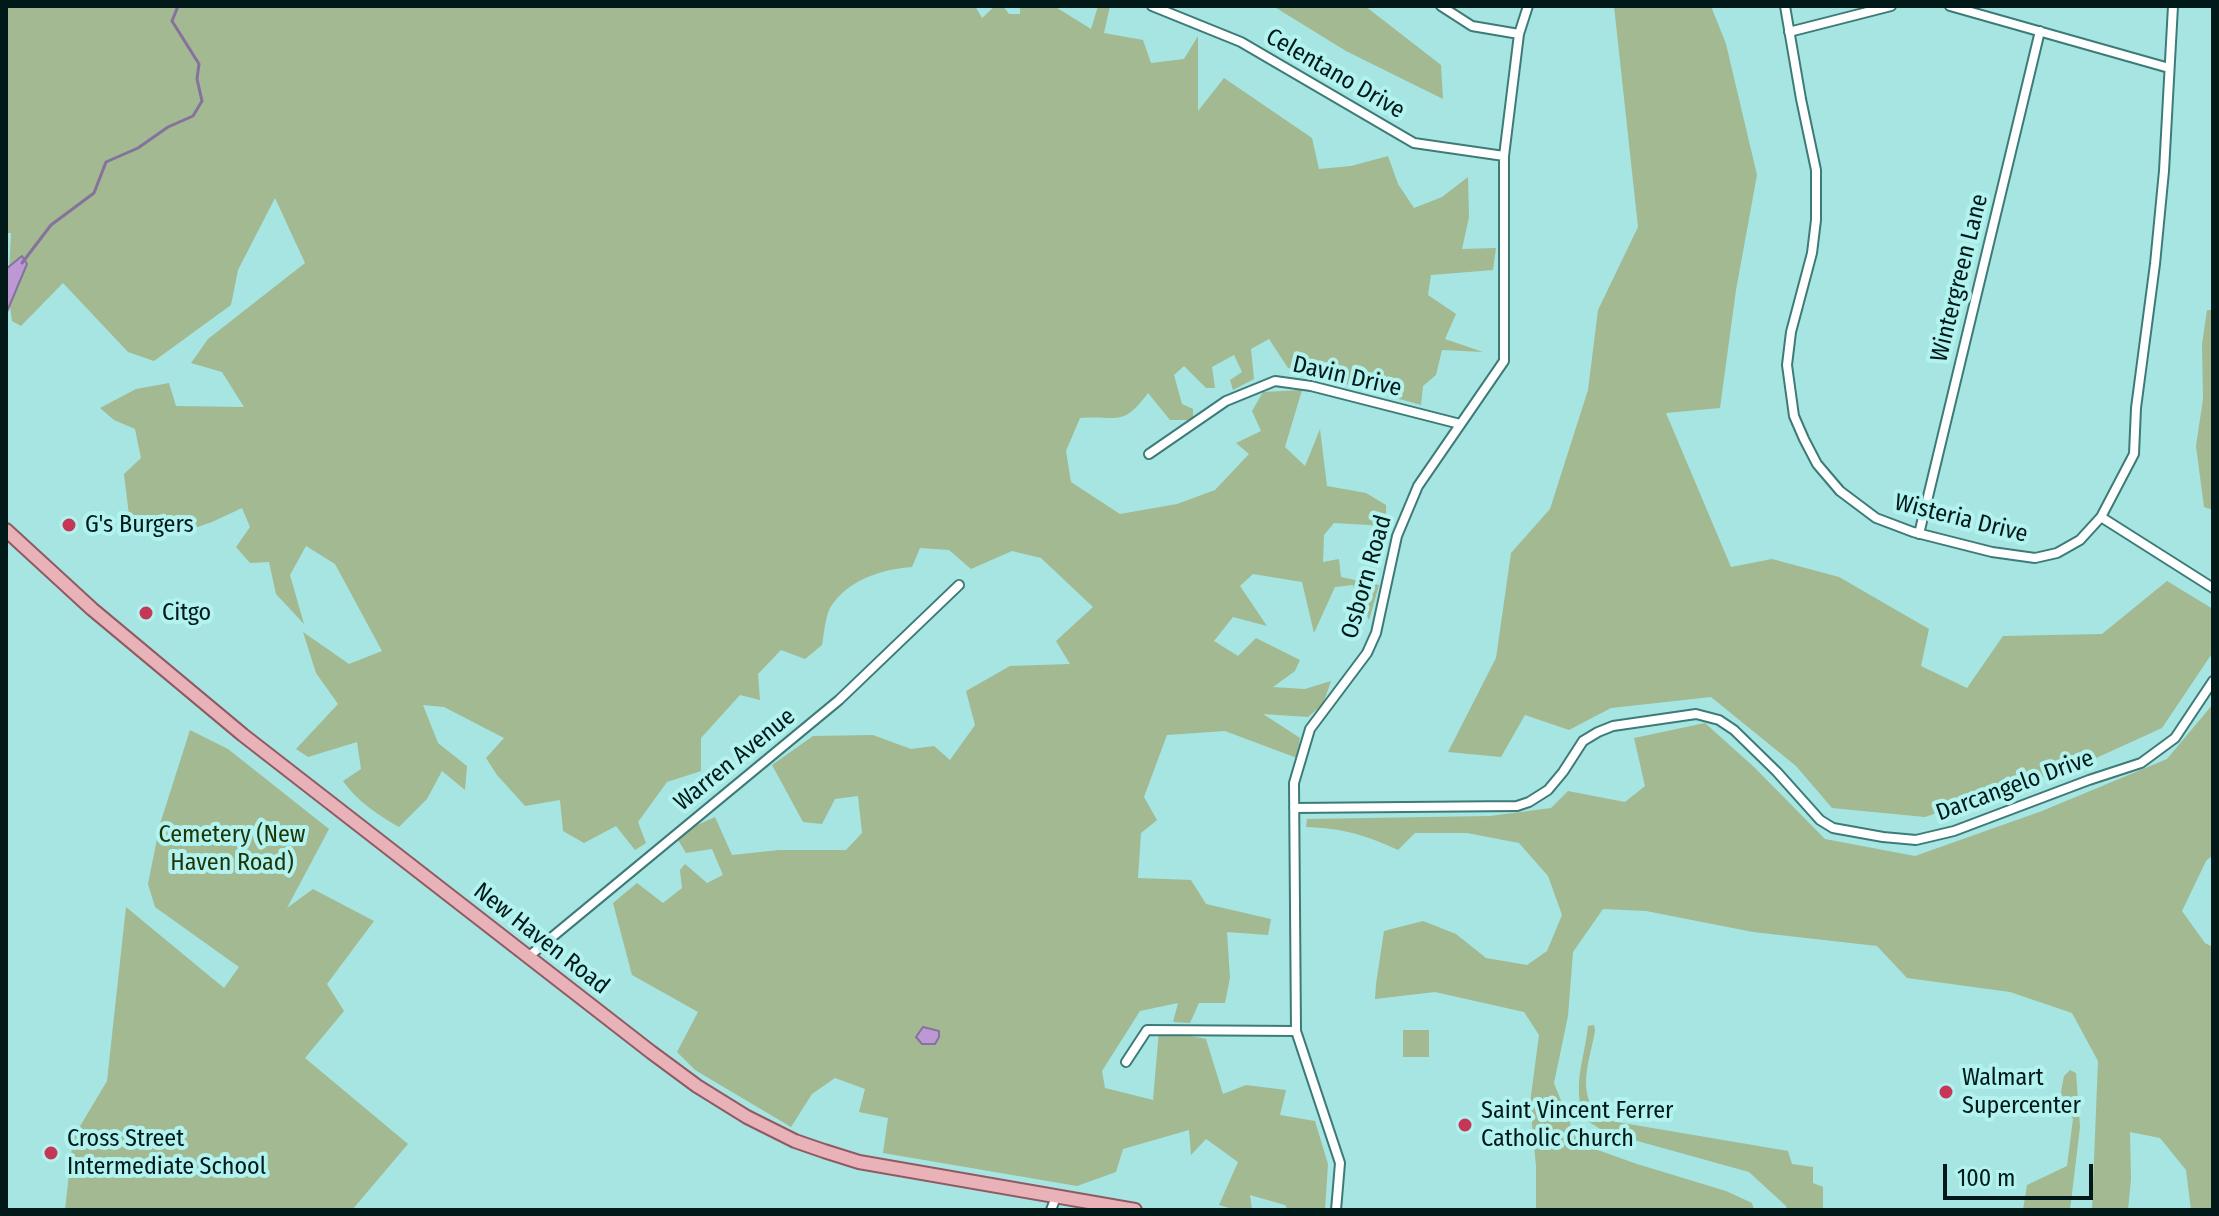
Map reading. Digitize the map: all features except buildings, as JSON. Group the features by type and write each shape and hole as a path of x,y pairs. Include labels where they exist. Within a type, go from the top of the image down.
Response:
{"main road":[{"name":"New Haven Road","path":"6,530 92,609 243,735 651,1052 747,1117 795,1141 859,1162 1135,1210"}],"street":[{"name":"Celentano Drive","path":"1152,6 1241,42 1414,143 1504,156"},
{"path":"1441,6 1472,26 1519,34"},
{"name":"Osborn Road","path":"1336,1210 1340,1163 1296,1031 1294,783 1310,729 1367,653 1376,633 1399,531 1418,486 1504,361 1504,156 1519,34 1528,6"},
{"name":"Wisteria Drive","path":"1785,6 1816,170 1816,220 1812,253 1791,332 1787,365 1794,416 1817,464 1840,491 1876,518 1919,534 1992,552 2035,558 2057,553 2080,540 2101,517 2134,454 2136,408 2164,171 2173,6"},
{"path":"1789,32 1891,6"},
{"path":"1950,6 2169,68"},
{"name":"Wintergreen Lane","path":"1919,534 2040,31"},
{"name":"Davin Drive","path":"1149,454 1226,401 1275,381 1311,386 1460,424"},
{"path":"2101,517 2213,588"},
{"name":"Warren Avenue","path":"528,957 839,700 959,585"},
{"name":"Darcangelo Drive","path":"1294,808 1517,806 1548,790 1583,741 1598,732 1613,726 1696,714 1719,720 1734,730 1820,820 1833,828 1916,840 1954,831 2141,763 2175,738 2213,681"},
{"path":"1126,1062 1147,1030 1296,1031"},
{"path":"1051,1210 1056,1197"}],"green space":[{"path":"6,6 975,6 982,18 995,6 1003,6 1009,14 1020,14 1020,6 1054,6 1091,29 1098,6 1110,6 1104,33 1143,40 1151,63 1184,59 1198,36 1198,111 1224,78 1312,138 1319,169 1351,166 1388,156 1398,184 1414,208 1442,197 1468,177 1469,217 1462,249 1496,248 1493,270 1431,275 1428,295 1456,314 1445,339 1483,352 1442,350 1436,375 1423,386 1421,405 1288,368 1269,339 1251,349 1254,379 1233,390 1230,380 1242,372 1234,355 1212,367 1215,388 1206,388 1184,366 1174,375 1182,404 1193,409 1193,420 1170,420 1148,393 1125,416 1080,418 1066,451 1071,482 1120,514 1177,504 1215,490 1249,454 1236,443 1261,431 1252,411 1263,392 1302,390 1285,447 1305,466 1320,429 1327,486 1366,493 1386,505 1386,526 1334,523 1324,535 1323,562 1339,559 1341,577 1379,585 1369,620 1353,585 1335,587 1314,633 1302,582 1253,574 1240,586 1267,626 1233,617 1214,641 1238,656 1256,638 1300,660 1295,671 1273,687 1305,689 1331,681 1323,704 1308,717 1263,714 1300,738 1297,758 1225,731 1167,735 1144,797 1157,820 1141,833 1138,878 1191,880 1206,904 1271,919 1268,935 1227,932 1230,978 1225,1003 1199,1003 1190,1023 1173,1022 1178,1003 1140,1011 1102,1071 1105,1088 1153,1100 1159,1030 1206,1039 1223,1094 1246,1085 1286,1090 1280,1115 1315,1121 1328,1164 1325,1210 1288,1210 1285,1205 1250,1195 1252,1210 1219,1205 1238,1162 1206,1139 1191,1155 1189,1130 1123,1149 1116,1172 1077,1186 883,1153 888,1118 859,1112 865,1089 835,1078 812,1094 791,1127 695,1070 677,1052 698,1012 632,975 613,903 637,883 663,903 682,888 680,870 685,864 707,883 723,875 712,849 686,853 675,835 715,817 732,855 779,850 846,850 862,833 858,796 835,799 822,824 803,822 772,765 813,736 873,735 911,749 934,746 950,760 975,725 966,691 1010,666 1070,664 1056,641 1093,607 1041,558 1012,551 971,569 949,550 920,548 912,567 877,573 846,590 830,608 822,645 805,659 781,650 758,674 760,700 740,695 701,738 701,771 667,782 638,822 646,843 635,850 616,826 584,843 563,831 560,800 525,806 486,758 504,738 444,707 423,705 438,743 467,766 465,790 442,771 427,799 399,827 368,807 343,781 361,769 357,742 308,757 296,749 338,704 316,673 303,632 349,664 382,651 335,564 306,546 290,575 304,624 276,594 269,562 250,563 236,547 250,527 242,508 177,534 129,515 124,474 141,458 135,429 114,420 100,408 136,389 169,383 176,406 244,407 222,372 191,363 208,339 305,263 275,198 238,270 231,305 154,361 128,352 63,283 21,326 12,321 8,294 11,233 6,233"},
{"path":"1273,6 1365,6 1441,65 1443,99 1346,51"},
{"path":"1614,6 1711,6 1726,44 1757,175 1736,290 1720,408 1666,413 1731,567 1772,559 1839,577 1929,629 1921,666 1967,688 2003,636 2102,634 2167,581 2213,609 2213,652 2162,728 2083,764 1925,817 1832,808 1796,766 1711,697 1611,708 1569,730 1525,715 1501,757 1448,752 1496,658 1511,553 1550,509 1588,390 1598,310 1638,227"},
{"path":"2207,310 2213,310 2213,510 2204,507 2196,446 2203,399 2202,344"},
{"path":"2213,704 2213,855 2206,861 2182,911 2205,943 2213,947 2213,1210 2191,1210 2186,1170 2160,1138 2130,1132 2128,1210 2092,1210 2098,1061 2072,1013 2010,992 1907,978 1877,946 1753,932 1646,911 1603,909 1573,952 1568,1016 1554,1083 1578,1143 1726,1191 1752,1203 1754,1210 1536,1210 1536,1166 1530,1103 1539,1035 1524,1012 1435,992 1375,999 1384,931 1423,921 1456,934 1486,958 1527,965 1547,951 1562,915 1548,876 1519,843 1467,833 1415,833 1398,850 1354,833 1306,827 1307,819 1490,816 1551,808 1568,791 1625,802 1645,786 1634,738 1705,723 1754,767 1825,839 1915,856 2042,811 2167,759"},
{"name":"Cemetery (New Haven Road)","path":"190,730 228,749 329,829 287,908 313,889 374,921 327,984 344,1011 305,1058 408,1144 352,1210 65,1210 73,1138 107,1081 126,907 224,988 239,967 155,907 148,884 160,824"},
{"path":"1594,1025 1587,1068 1587,1091 1595,1111 1605,1120 1788,1151 1792,1164 1813,1167 1813,1183 1823,1187 1823,1210 1787,1210 1749,1172 1605,1132 1583,1118 1580,1071 1588,1026"},
{"path":"1403,1030 1429,1030 1429,1057 1403,1057"},
{"path":"2070,1070 2076,1073 2080,1127 2070,1210 2023,1210 2027,1185 2067,1166 2073,1119 2061,1092 2064,1076"}],"shaded area":[{"path":"22,256 27,264 6,314 6,269"},
{"path":"923,1027 939,1031 935,1044 922,1044 916,1037"}],"waterway":[{"path":"22,263 51,225 94,193 106,162 138,148 168,127 193,116 202,101 197,79 199,64 172,21 178,6"}],"place":[{"name":"G's Burgers","path":"69,525"},
{"name":"Citgo","path":"146,613"},
{"name":"Walmart Supercenter","path":"1946,1092"},
{"name":"Saint Vincent Ferrer Catholic Church","path":"1465,1125"},
{"name":"Cross Street Intermediate School","path":"51,1153"}]}
